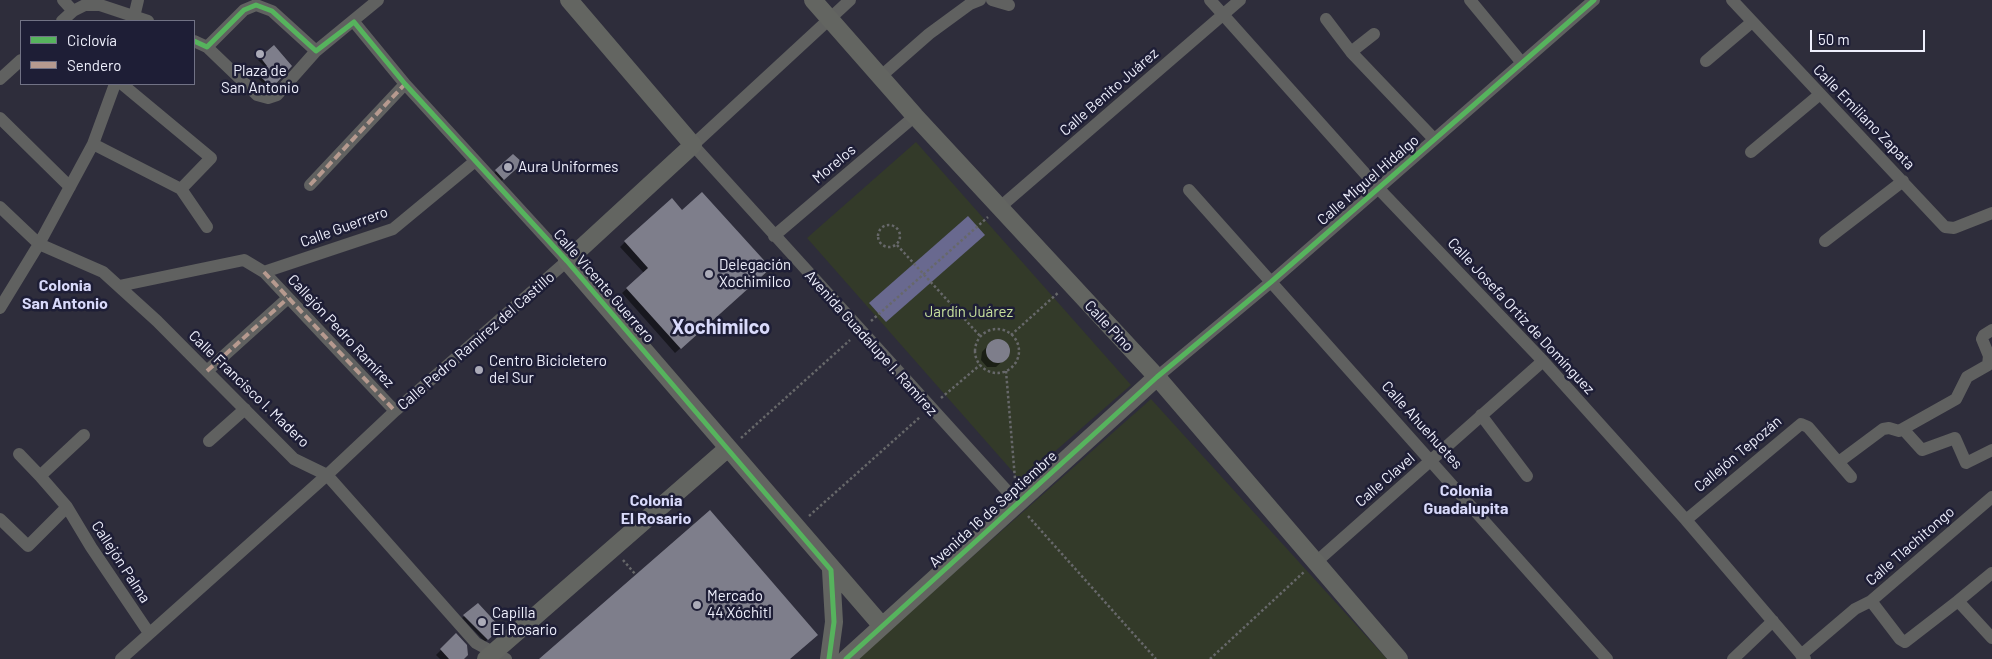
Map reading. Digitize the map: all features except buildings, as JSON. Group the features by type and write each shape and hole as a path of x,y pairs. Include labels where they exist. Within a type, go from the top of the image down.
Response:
{"street":[{"path":"63,0 74,11"},
{"path":"63,20 85,5 100,5 134,18 138,0"},
{"path":"195,41 207,47 257,95 268,98 278,95 316,51 354,22 378,0"},
{"name":"Avenida Guadalupe I. Ramírez","path":"569,0 774,236 1018,503"},
{"name":"Calle Pino","path":"813,0 832,16 880,77 1157,378 1399,659"},
{"path":"832,0 832,16"},
{"name":"Calle Pedro Ramírez del Castillo","path":"121,659 328,475 395,411 567,261 850,0"},
{"path":"880,77 930,34 970,4 980,0"},
{"path":"992,0 1009,5"},
{"name":"Calle Josefa Ortiz de Domínguez","path":"1210,0 1378,188 1543,361 1686,520 1803,657"},
{"name":"Calle Benito Juárez","path":"999,208 1240,0"},
{"path":"1470,0 1522,63"},
{"name":"Calle Miguel Hidalgo","path":"1157,378 1271,282 1594,0"},
{"name":"Calle Emiliano Zapata","path":"1732,0 1945,227 1954,228 1992,213"},
{"path":"207,47 244,10 256,5 272,11 316,51"},
{"path":"1326,19 1351,52 1434,139"},
{"name":"Calle Vicente Guerrero","path":"354,22 404,84 567,261 831,570 882,626"},
{"path":"1706,61 1752,22"},
{"path":"1351,52 1374,34"},
{"path":"0,79 20,61"},
{"path":"310,185 404,84"},
{"path":"0,307 39,244 93,144 115,85"},
{"path":"123,85 211,158 182,189"},
{"path":"1751,152 1819,94"},
{"name":"Morelos","path":"774,236 916,116"},
{"path":"0,118 70,187"},
{"path":"93,144 182,189 207,227"},
{"name":"Calle Guerrero","path":"264,272 393,229 474,162"},
{"path":"1825,241 1903,181"},
{"name":"Calle Ahuehuetes","path":"1189,190 1607,659"},
{"path":"0,206 39,244"},
{"name":"Calle Francisco I. Madero","path":"39,244 103,272 119,286 294,458 328,475 476,643 496,656"},
{"name":"Callejón Pedro Ramírez","path":"119,286 244,260 264,272 395,411"},
{"path":"207,371 288,298"},
{"path":"1840,461 1883,429 1889,428 1895,431 1903,428 1956,399 1966,377 1988,365 1989,356 1982,339 1984,334 1992,330"},
{"name":"Calle Clavel","path":"1315,563 1543,361"},
{"name":"Avenida 16 de Septiembre","path":"846,659 1157,378"},
{"path":"209,441 245,409"},
{"path":"1481,415 1526,476"},
{"name":"Callejón Tepozán","path":"1686,520 1801,424 1808,426 1840,461 1851,477"},
{"path":"1903,428 1922,450 1955,438 1966,463 1992,450"},
{"path":"40,476 84,435"},
{"path":"496,656 728,448"},
{"name":"Callejón Palma","path":"19,454 68,507 91,547 149,633"},
{"name":"Calle Tlachitongo","path":"1803,657 1855,609 1872,601 1992,497"},
{"path":"0,519 28,546 68,507"},
{"path":"829,659 834,622 831,570"},
{"path":"1872,601 1900,639 1905,642 1992,573"},
{"path":"1958,601 1992,638"},
{"path":"1732,659 1773,621"}],"path":[{"path":"891,225 897,229 900,238 897,244 890,248 883,246 878,240 881,229 891,225"},
{"path":"897,244 980,336"},
{"path":"1012,335 1069,283"},
{"path":"998,329 1012,335 1018,347 1018,354 1012,367 1006,371 992,372 980,365 975,351 980,336 991,330 998,329"},
{"path":"796,528 980,365"},
{"path":"1006,371 1018,503 1156,659"},
{"path":"613,550 636,575"},
{"path":"1210,659 1315,563"}],"green space":[{"name":"Jardín Juárez","path":"916,142 1131,385 1021,481 807,238"},
{"path":"1151,399 1387,659 856,659 886,633"}],"water":[{"path":"968,216 985,235 886,322 869,303"}],"marked path":[{"path":"310,185 405,84"},
{"path":"264,272 395,411"},
{"path":"207,371 288,298"}],"cycle path":[{"path":"846,659 1157,377 1271,282 1594,0"},
{"path":"195,41 207,47 244,10 256,5 272,11 316,51 354,22 405,84 567,261 831,570 834,622 829,659"}],"place":[{"name":"Plaza de San Antonio","path":"260,54"},
{"name":"Aura Uniformes","path":"508,167"},
{"name":"Delegación Xochimilco","path":"709,274"},
{"name":"Centro Bicicletero del Sur","path":"479,370"},
{"name":"Mercado 44 Xóchitl","path":"697,605"},
{"name":"Capilla El Rosario","path":"482,622"}],"district":[{"name":"Colonia San Antonio","path":"65,295"},
{"name":"Xochimilco","path":"721,327"},
{"name":"Colonia Guadalupita","path":"1466,500"},
{"name":"Colonia El Rosario","path":"656,510"}]}
